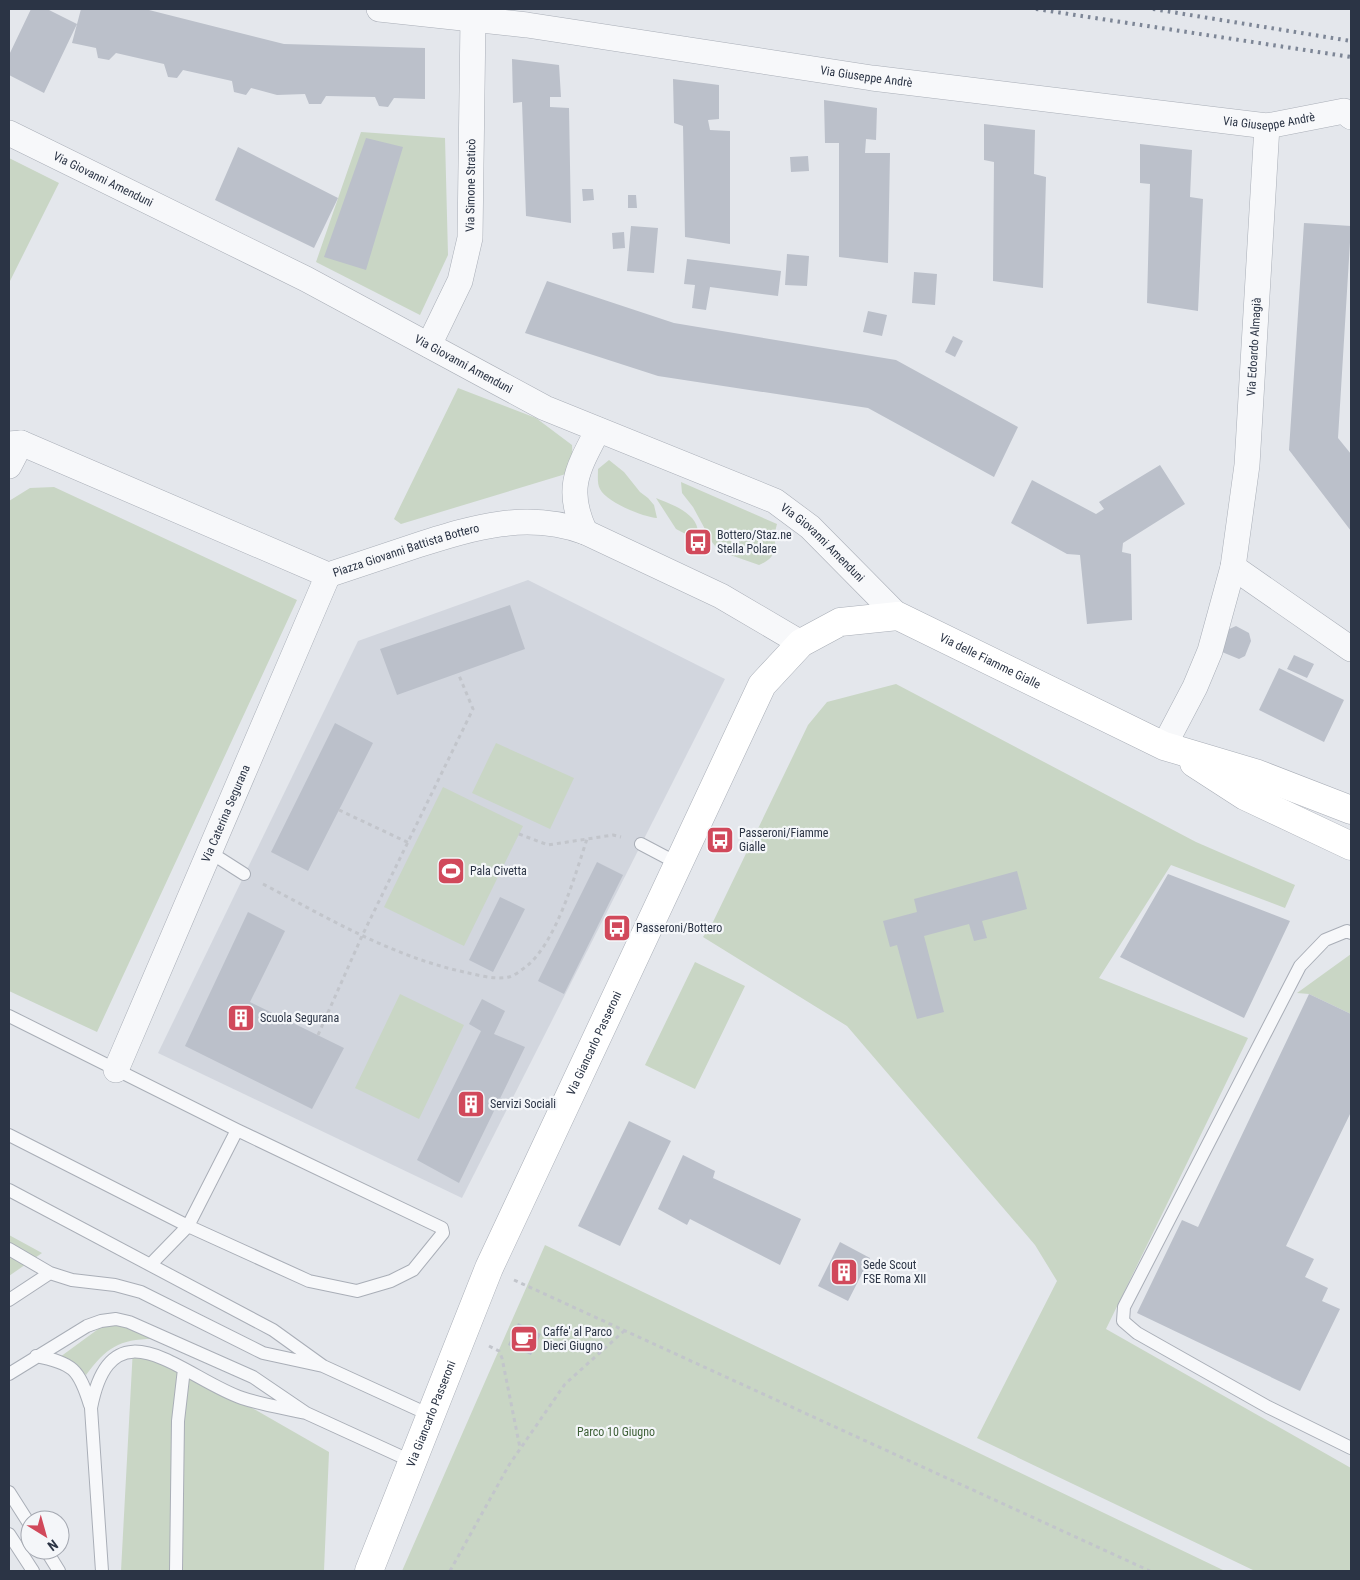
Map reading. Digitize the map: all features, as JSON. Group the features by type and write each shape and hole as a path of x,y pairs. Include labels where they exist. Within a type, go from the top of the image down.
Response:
{"street":[{"name":"Via Giuseppe Andrè","path":"379,9 473,18 872,78 1267,126 1344,110 1351,117"},
{"name":"Via Simone Straticò","path":"429,344 460,281 470,238 473,18"},
{"name":"Via Edoardo Almagià","path":"1170,748 1210,651 1233,567 1247,465 1267,126"},
{"name":"Via Giovanni Amenduni","path":"9,133 239,245 429,344 538,404 598,430 756,492 788,509 818,535 898,616"},
{"path":"585,532 574,506 575,487 582,463 598,430"},
{"path":"9,466 15,443"},
{"name":"Piazza Giovanni Battista Bottero","path":"15,443 328,575 464,530 492,524 537,521 585,532 721,596 801,643"},
{"path":"1233,567 1351,649"},
{"name":"Via Caterina Segurana","path":"119,1061 328,575"},
{"path":"801,643 840,622 898,616"},
{"name":"Via delle Fiamme Gialle","path":"898,616 1170,748 1245,796 1351,846"},
{"name":"Via Giancarlo Passeroni","path":"369,1571 489,1268 677,862 762,685 801,643"},
{"name":"Via delle Fiamme Gialle","path":"1170,748 1258,774 1351,810"}],"lane":[{"path":"641,844 677,862"},
{"path":"208,852 244,874"},
{"path":"1351,932 1347,931 1325,940 1300,966 1124,1308 1124,1321 1136,1333 1268,1407 1351,1448"},
{"path":"9,1016 119,1061 237,1130 442,1228 443,1232 413,1270 391,1281 356,1291 309,1281 188,1226 9,1135"},
{"path":"151,1264 188,1226 237,1130"},
{"path":"9,1190 274,1330 323,1366 430,1415"},
{"path":"9,1248 50,1274 72,1280 129,1288 153,1297 263,1353 323,1366"},
{"path":"9,1300 50,1274"},
{"path":"9,1374 36,1356 101,1321 116,1319 129,1322 253,1378 306,1413 411,1461"},
{"path":"91,1408 95,1387 104,1369 112,1359 124,1353 140,1350 184,1369 242,1398 306,1413"},
{"path":"36,1356 56,1360 77,1372 83,1382 91,1408 102,1571"},
{"path":"176,1571 178,1421 184,1369"},
{"path":"9,1492 20,1510"},
{"path":"9,1534 33,1571"},
{"path":"52,1560 59,1571"}],"path":[{"path":"318,1035 362,936 473,709 458,673"},
{"path":"339,810 409,842"},
{"path":"519,834 548,845 614,835 641,844"},
{"path":"244,874 362,936 437,966 487,977 510,977 529,964 548,939 562,910 587,839"},
{"path":"489,1268 1150,1571"},
{"path":"450,1571 470,1531 520,1448 565,1384 624,1331"},
{"path":"499,1350 507,1374 508,1390 520,1448"}],"shaded area":[{"path":"528,580 725,679 462,1198 158,1053 358,641"}],"green space":[{"path":"361,132 445,138 448,255 420,315 316,262"},
{"path":"9,158 59,183 9,283"},
{"path":"458,388 536,418 572,445 573,463 569,473 401,524 394,519"},
{"path":"609,460 624,472 640,492 654,505 657,518 643,515 617,504 604,494 598,485 598,469"},
{"path":"681,482 777,524 775,548 771,557 759,565 719,551 693,507 682,493"},
{"path":"54,487 297,600 97,1032 9,991 9,501 30,488"},
{"path":"656,498 686,512 692,518 698,531 697,540 676,529"},
{"path":"896,684 1196,842 1295,885 1285,908 1171,865 1099,978 1248,1038 1106,1329 1351,1468 1351,1571 1255,1571 977,1438 1057,1281 1035,1245 847,1026 703,937 712,924 808,725 827,702"},
{"path":"496,743 574,778 550,829 472,793"},
{"name":"Pala Civetta","path":"443,787 523,826 464,946 384,907"},
{"path":"1351,954 1351,1014 1309,994 1297,993"},
{"path":"695,962 745,986 695,1089 645,1065"},
{"path":"400,994 464,1025 419,1119 355,1088"},
{"path":"9,1235 42,1253 9,1276"},
{"name":"Parco 10 Giugno","path":"545,1245 1225,1571 402,1571"},
{"path":"118,1325 137,1330 153,1339 131,1341 114,1347 100,1358 86,1375 72,1363 60,1357 101,1327"},
{"path":"133,1348 184,1369 329,1452 324,1571 121,1571"}],"building":[{"path":"31,9 47,9 77,24 44,93 9,75 9,55"},
{"path":"81,9 145,9 284,44 425,48 425,99 394,98 388,107 379,106 375,97 326,96 321,104 309,104 305,94 277,95 251,88 246,95 234,92 232,81 183,70 177,78 168,77 164,64 116,53 109,60 98,58 96,48 72,43"},
{"path":"512,59 559,65 561,97 550,97 550,107 569,108 571,223 526,216 522,102 513,103"},
{"path":"673,79 719,85 719,119 708,120 710,130 730,131 730,244 685,237 683,126 674,123"},
{"path":"824,100 877,108 876,140 866,139 865,153 890,153 888,263 839,257 839,143 825,143"},
{"path":"984,124 1035,130 1034,174 1046,177 1043,288 993,281 994,162 984,160"},
{"path":"366,138 403,147 366,270 324,257"},
{"path":"1140,144 1192,150 1190,197 1203,199 1198,311 1147,303 1150,184 1140,183"},
{"path":"238,147 338,198 314,248 215,200"},
{"path":"808,156 809,171 791,172 790,157"},
{"path":"582,189 593,189 594,200 583,201"},
{"path":"628,195 636,195 637,208 628,208"},
{"path":"1304,223 1351,226 1338,438 1351,454 1351,531 1289,450"},
{"path":"631,226 658,228 654,273 627,271"},
{"path":"624,232 625,248 613,249 612,233"},
{"path":"787,254 809,256 807,286 785,285"},
{"path":"687,259 781,271 778,296 710,287 706,310 692,308 695,285 684,284"},
{"path":"914,272 937,274 935,305 912,303"},
{"path":"547,281 674,323 896,360 1018,427 994,477 868,408 658,376 525,333"},
{"path":"868,311 887,315 882,336 863,332"},
{"path":"953,336 963,341 955,357 945,352"},
{"path":"1160,465 1185,504 1123,543 1122,552 1131,554 1132,620 1087,624 1080,555 1067,554 1011,523 1032,480 1096,514 1104,509 1099,502"},
{"path":"510,605 525,649 397,695 380,649"},
{"path":"1236,626 1249,633 1251,641 1245,656 1239,659 1222,652 1227,630"},
{"path":"1294,655 1314,664 1307,678 1287,669"},
{"path":"1279,668 1344,700 1324,742 1259,710"},
{"path":"335,723 373,743 308,871 271,852"},
{"path":"597,862 623,875 564,994 538,981"},
{"path":"1017,871 1027,909 982,921 987,938 974,941 969,924 924,936 944,1012 917,1019 897,945 890,947 883,921 917,912 914,899"},
{"path":"1168,874 1290,921 1244,1018 1120,957"},
{"path":"500,897 525,909 493,972 469,960"},
{"name":"Scuola Segurana","path":"248,912 285,931 250,1002 344,1048 312,1109 185,1046"},
{"path":"1309,994 1351,1014 1351,1112 1286,1246 1314,1259 1305,1277 1328,1288 1322,1301 1340,1309 1300,1391 1137,1313 1182,1220 1198,1227"},
{"name":"Servizi Sociali","path":"482,999 505,1011 494,1034 525,1047 459,1183 417,1160 481,1031 469,1024"},
{"path":"629,1121 671,1141 620,1246 578,1226"},
{"path":"683,1155 715,1171 713,1178 801,1219 780,1265 690,1219 687,1225 658,1209"},
{"name":"Sede Scout FSE Roma XII","path":"840,1242 870,1258 848,1301 818,1286"},
{"name":"Caffe' al Parco Dieci Giugno","path":"518,1323 541,1334 531,1355 508,1345"}],"railway":[{"path":"1036,9 1351,57"},
{"path":"1153,9 1351,41"}],"place":[{"name":"Bottero/Staz.ne Stella Polare","path":"698,542"},
{"name":"Passeroni/Fiamme Gialle","path":"720,840"},
{"name":"Pala Civetta","path":"451,871"},
{"name":"Passeroni/Bottero","path":"617,928"},
{"name":"Scuola Segurana","path":"241,1018"},
{"name":"Servizi Sociali","path":"471,1104"},
{"name":"Sede Scout FSE Roma XII","path":"844,1272"},
{"name":"Caffe' al Parco Dieci Giugno","path":"524,1339"}]}
